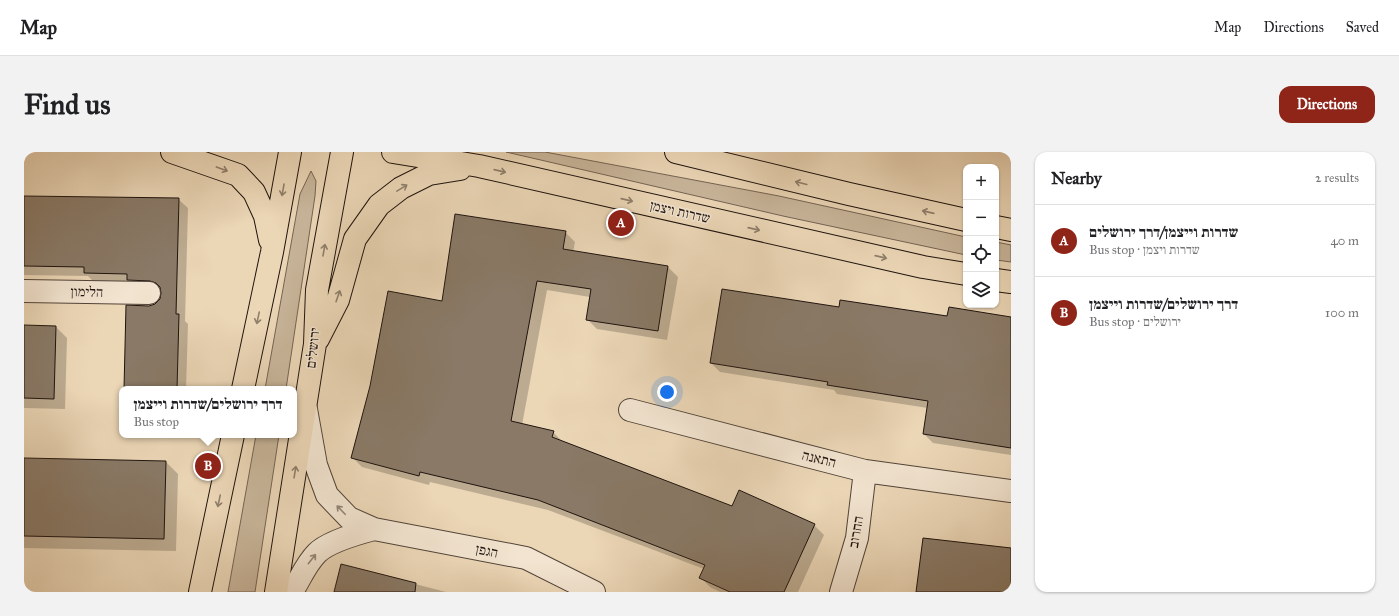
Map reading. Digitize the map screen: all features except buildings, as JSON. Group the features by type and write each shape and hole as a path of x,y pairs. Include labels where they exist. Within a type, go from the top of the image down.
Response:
{"main road":[{"path":"172,152 238,175 254,192 260,204 265,216 272,252"},
{"path":"244,386 272,252 290,152"},
{"name":"ירושלים","path":"276,592 315,344 317,290 342,152"},
{"name":"שדרות ויצמן","path":"393,152 479,166 922,267 963,274"},
{"path":"676,152 857,196 963,219"},
{"path":"315,344 338,300 355,239 379,205 401,188 429,174 479,166"},
{"path":"999,228 1011,230"},
{"path":"999,280 1011,282"},
{"path":"200,592 232,438"}],"street":[{"name":"הלימון","path":"24,291 149,293"},
{"name":"הגפן","path":"306,405 316,465 327,495 349,518 374,529 526,558 594,592"},
{"name":"התאנה","path":"630,410 865,471 1011,491"},
{"name":"החרוב","path":"841,592 858,538 865,471"},
{"name":"הגפן","path":"292,592 307,566 318,552 353,534 374,529"}],"shaded area":[{"path":"506,152 545,152 779,196 963,236 963,254 783,216"},
{"path":"311,171 316,181 315,196 286,386 266,386 300,194"},
{"path":"999,243 1011,245 1011,262 999,260"},
{"path":"255,438 279,438 255,592 228,592"}],"place":[{"name":"שדרות וייצמן/דרך ירושלים","path":"621,223"},
{"name":"דרך ירושלים/שדרות וייצמן","path":"208,466"}]}
